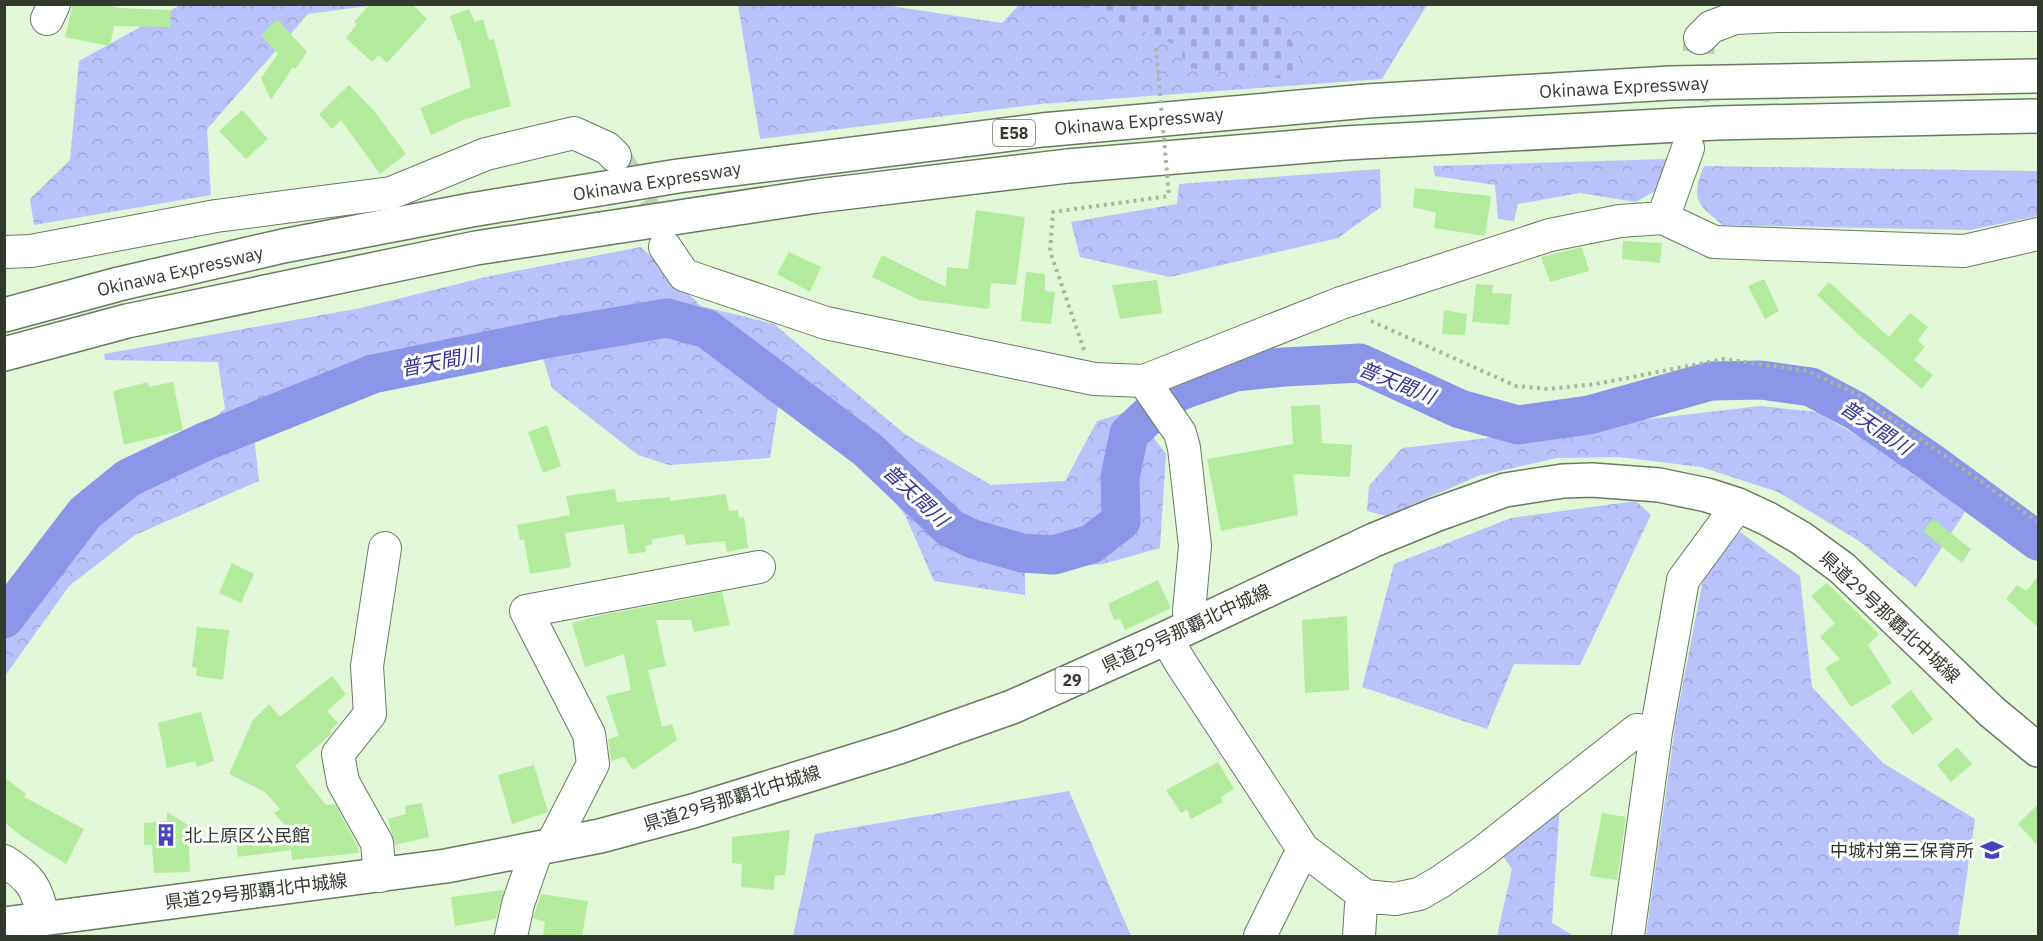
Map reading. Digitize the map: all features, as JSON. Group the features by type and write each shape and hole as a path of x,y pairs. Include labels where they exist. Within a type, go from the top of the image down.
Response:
{"main road":[{"name":"Okinawa Expressway","path":"4,315 119,284 283,246 471,210 678,176 1042,129 1367,101 1658,83 2038,76"},
{"name":"Okinawa Expressway","path":"4,354 127,321 476,248 817,196 1068,166 1345,143 1716,123 2038,116"},
{"name":"県道29号那覇北中城線","path":"4,924 380,876 544,848 693,811 937,734 1012,707 1374,540 1505,490 1535,484 1592,480 1659,485 1707,495 1738,505 1801,538 1842,568 1992,712 2038,750"}],"street":[{"path":"1700,38 1711,27 1735,18 2038,15"},
{"path":"4,252 31,250 216,216 391,193 486,154 574,133 606,148 615,156"},
{"path":"1663,218 1688,147"},
{"path":"665,247 684,275 826,323 1094,379 1144,382 1341,303 1550,235 1620,221 1663,218 1714,242 1964,251 2038,234"},
{"path":"1144,382 1180,433 1184,448 1195,546 1189,611 1178,632 1303,849 1365,896 1395,899 1419,894 1479,855 1637,730 1656,732"},
{"path":"1628,936 1656,732 1683,580 1738,505"},
{"path":"380,876 377,843 343,782 338,754 370,714 367,666 385,548"},
{"path":"511,936 518,904 544,848 593,764 589,734 526,611 759,567"},
{"path":"1260,936 1303,849"},
{"path":"4,861 20,871 39,896 43,918"},
{"path":"1359,936 1361,905 1365,896"}],"path":[{"path":"1094,379 1050,251 1053,213 1169,196 1156,48"},
{"path":"1341,303 1402,336 1516,386 1548,389 1596,384 1724,359 1808,371 1857,394 2038,522"}],"green space":[{"path":"878,4 1002,23 1020,4 1427,5 1382,79 1041,104 760,139 738,5"},
{"path":"180,5 375,5 308,14 207,129 211,195 34,225 30,199 70,160 79,61"},
{"path":"1081,5 1271,5 1301,58 1295,80 1181,67 1183,48"},
{"path":"1669,159 1658,190 1635,202 1580,193 1518,204 1514,221 1498,219 1495,185 1435,176 1433,166"},
{"path":"1704,166 2038,171 2038,216 1970,230 1723,225 1707,212 1697,194"},
{"path":"1380,169 1381,207 1338,238 1170,277 1080,257 1071,222 1177,204 1179,184"},
{"path":"641,247 701,306 774,324 906,435 991,485 1065,481 1097,421 1133,410 1166,454 1160,548 1103,564 1025,572 1025,595 934,581 905,515 808,393 779,401 770,458 669,465 638,455 552,388 541,351 398,375 360,395 254,436 259,481 135,535 69,586 5,676 5,609 126,468 191,436 225,409 218,362 105,360 104,354 361,308 490,276"},
{"path":"1760,406 1817,412 1895,458 1965,512 1916,587 1859,541 1778,492 1701,467 1619,457 1557,458 1478,476 1386,516 1367,511 1369,486 1402,448"},
{"path":"1636,501 1651,515 1580,665 1514,664 1487,729 1362,687 1394,564 1511,518"},
{"path":"1740,532 1800,576 1812,687 1883,763 1975,819 1958,936 1646,936 1676,720 1704,574"},
{"path":"1069,791 1131,936 793,936 815,834"},
{"path":"1560,805 1552,923 1574,936 1497,936 1512,869 1501,853"}],"building":[{"path":"73,4 104,4 119,8 171,10 170,27 114,26 110,46 65,37"},
{"path":"370,4 412,4 427,19 387,63 379,55 372,62 346,38 357,24 354,22"},
{"path":"469,9 475,22 483,19 489,40 494,39 511,106 463,120 431,135 420,108 471,87 460,40 458,41 450,16"},
{"path":"277,19 307,52 295,69 293,67 271,100 261,78 278,54 261,35"},
{"path":"349,85 375,112 406,154 380,174 341,120 332,129 319,114"},
{"path":"242,110 268,139 246,159 219,131"},
{"path":"1415,188 1491,196 1485,236 1434,228 1436,213 1413,207"},
{"path":"976,210 1025,217 1016,285 991,283 989,309 919,300 872,277 882,255 946,287 947,267 968,269"},
{"path":"1623,241 1662,243 1660,263 1622,259"},
{"path":"1582,247 1589,271 1550,282 1541,257"},
{"path":"789,252 821,267 810,292 777,274"},
{"path":"1026,272 1045,274 1045,291 1055,292 1051,324 1021,321"},
{"path":"1764,279 1779,311 1765,319 1748,286"},
{"path":"1157,280 1162,313 1120,319 1112,285"},
{"path":"1829,282 1889,337 1910,313 1928,327 1918,340 1925,347 1914,360 1933,375 1922,389 1817,295"},
{"path":"1476,284 1493,285 1492,293 1512,294 1509,325 1472,322"},
{"path":"1444,310 1467,314 1465,335 1442,334"},
{"path":"148,382 149,387 173,382 183,430 124,445 113,391"},
{"path":"1320,405 1322,443 1352,445 1350,477 1293,474 1298,515 1221,531 1207,459 1293,444 1291,406"},
{"path":"547,425 561,466 543,473 528,432"},
{"path":"615,489 617,502 670,497 670,501 726,494 729,511 738,510 739,518 744,517 748,548 727,552 725,541 686,545 684,534 652,539 652,544 645,546 646,552 628,554 624,524 565,533 571,567 530,574 524,540 520,540 517,525 570,515 566,496"},
{"path":"1933,519 1971,549 1962,563 1923,531"},
{"path":"232,563 254,574 241,603 219,593"},
{"path":"2038,577 2038,627 2006,599 2017,585 2026,591"},
{"path":"1158,580 1171,608 1125,630 1120,619 1114,620 1108,604"},
{"path":"1827,583 1879,634 1868,645 1892,683 1851,707 1825,668 1840,659 1820,637 1835,623 1811,596"},
{"path":"722,592 730,625 694,632 691,620 656,620 666,666 648,670 662,727 672,724 677,740 633,770 624,757 611,761 608,739 619,736 606,696 631,690 624,654 585,667 572,623"},
{"path":"1347,616 1349,690 1305,693 1302,620"},
{"path":"197,627 229,630 223,680 196,676 197,668 192,667"},
{"path":"332,676 346,694 327,711 338,723 330,731 329,736 295,766 326,805 335,804 359,853 292,860 291,850 238,857 234,832 286,826 274,813 280,809 265,792 229,774 253,720 269,704 280,717"},
{"path":"1911,690 1933,719 1913,735 1891,706"},
{"path":"201,712 214,761 197,767 195,761 167,768 158,723"},
{"path":"1957,747 1972,764 1951,782 1937,765"},
{"path":"1218,762 1234,789 1221,797 1223,802 1191,819 1187,810 1181,813 1166,790"},
{"path":"534,765 548,812 512,824 498,775"},
{"path":"4,777 26,794 24,797 84,829 66,864 21,836 4,822"},
{"path":"422,803 429,837 395,845 388,819 406,814 405,806"},
{"path":"2038,804 2038,846 2018,824"},
{"name":"北上原区公民館","path":"167,812 188,825 190,872 154,873 152,845 144,845 144,823 167,821"},
{"path":"1602,813 1626,817 1617,880 1590,876"},
{"path":"790,830 785,875 775,876 774,890 741,887 742,864 732,863 732,837"},
{"path":"504,890 496,919 455,926 451,897"},
{"path":"541,894 588,901 582,936 543,936 545,922 533,918"}],"waterway":[{"name":"普天間川","path":"4,619 85,513 128,478 204,442 373,374 550,338 667,318 707,329 868,450 950,528 973,539 1022,553 1054,555 1091,544 1121,521 1120,477 1129,434 1168,397 1235,372 1360,363 1460,409 1518,425 1589,415 1711,381 1761,380 1811,387 1856,411 2038,541"}],"tunnel":[{"path":"1688,148 1700,38"},
{"path":"618,161 663,243"}],"place":[{"name":"北上原区公民館","path":"166,835"},
{"name":"中城村第三保育所","path":"1992,850"}]}
